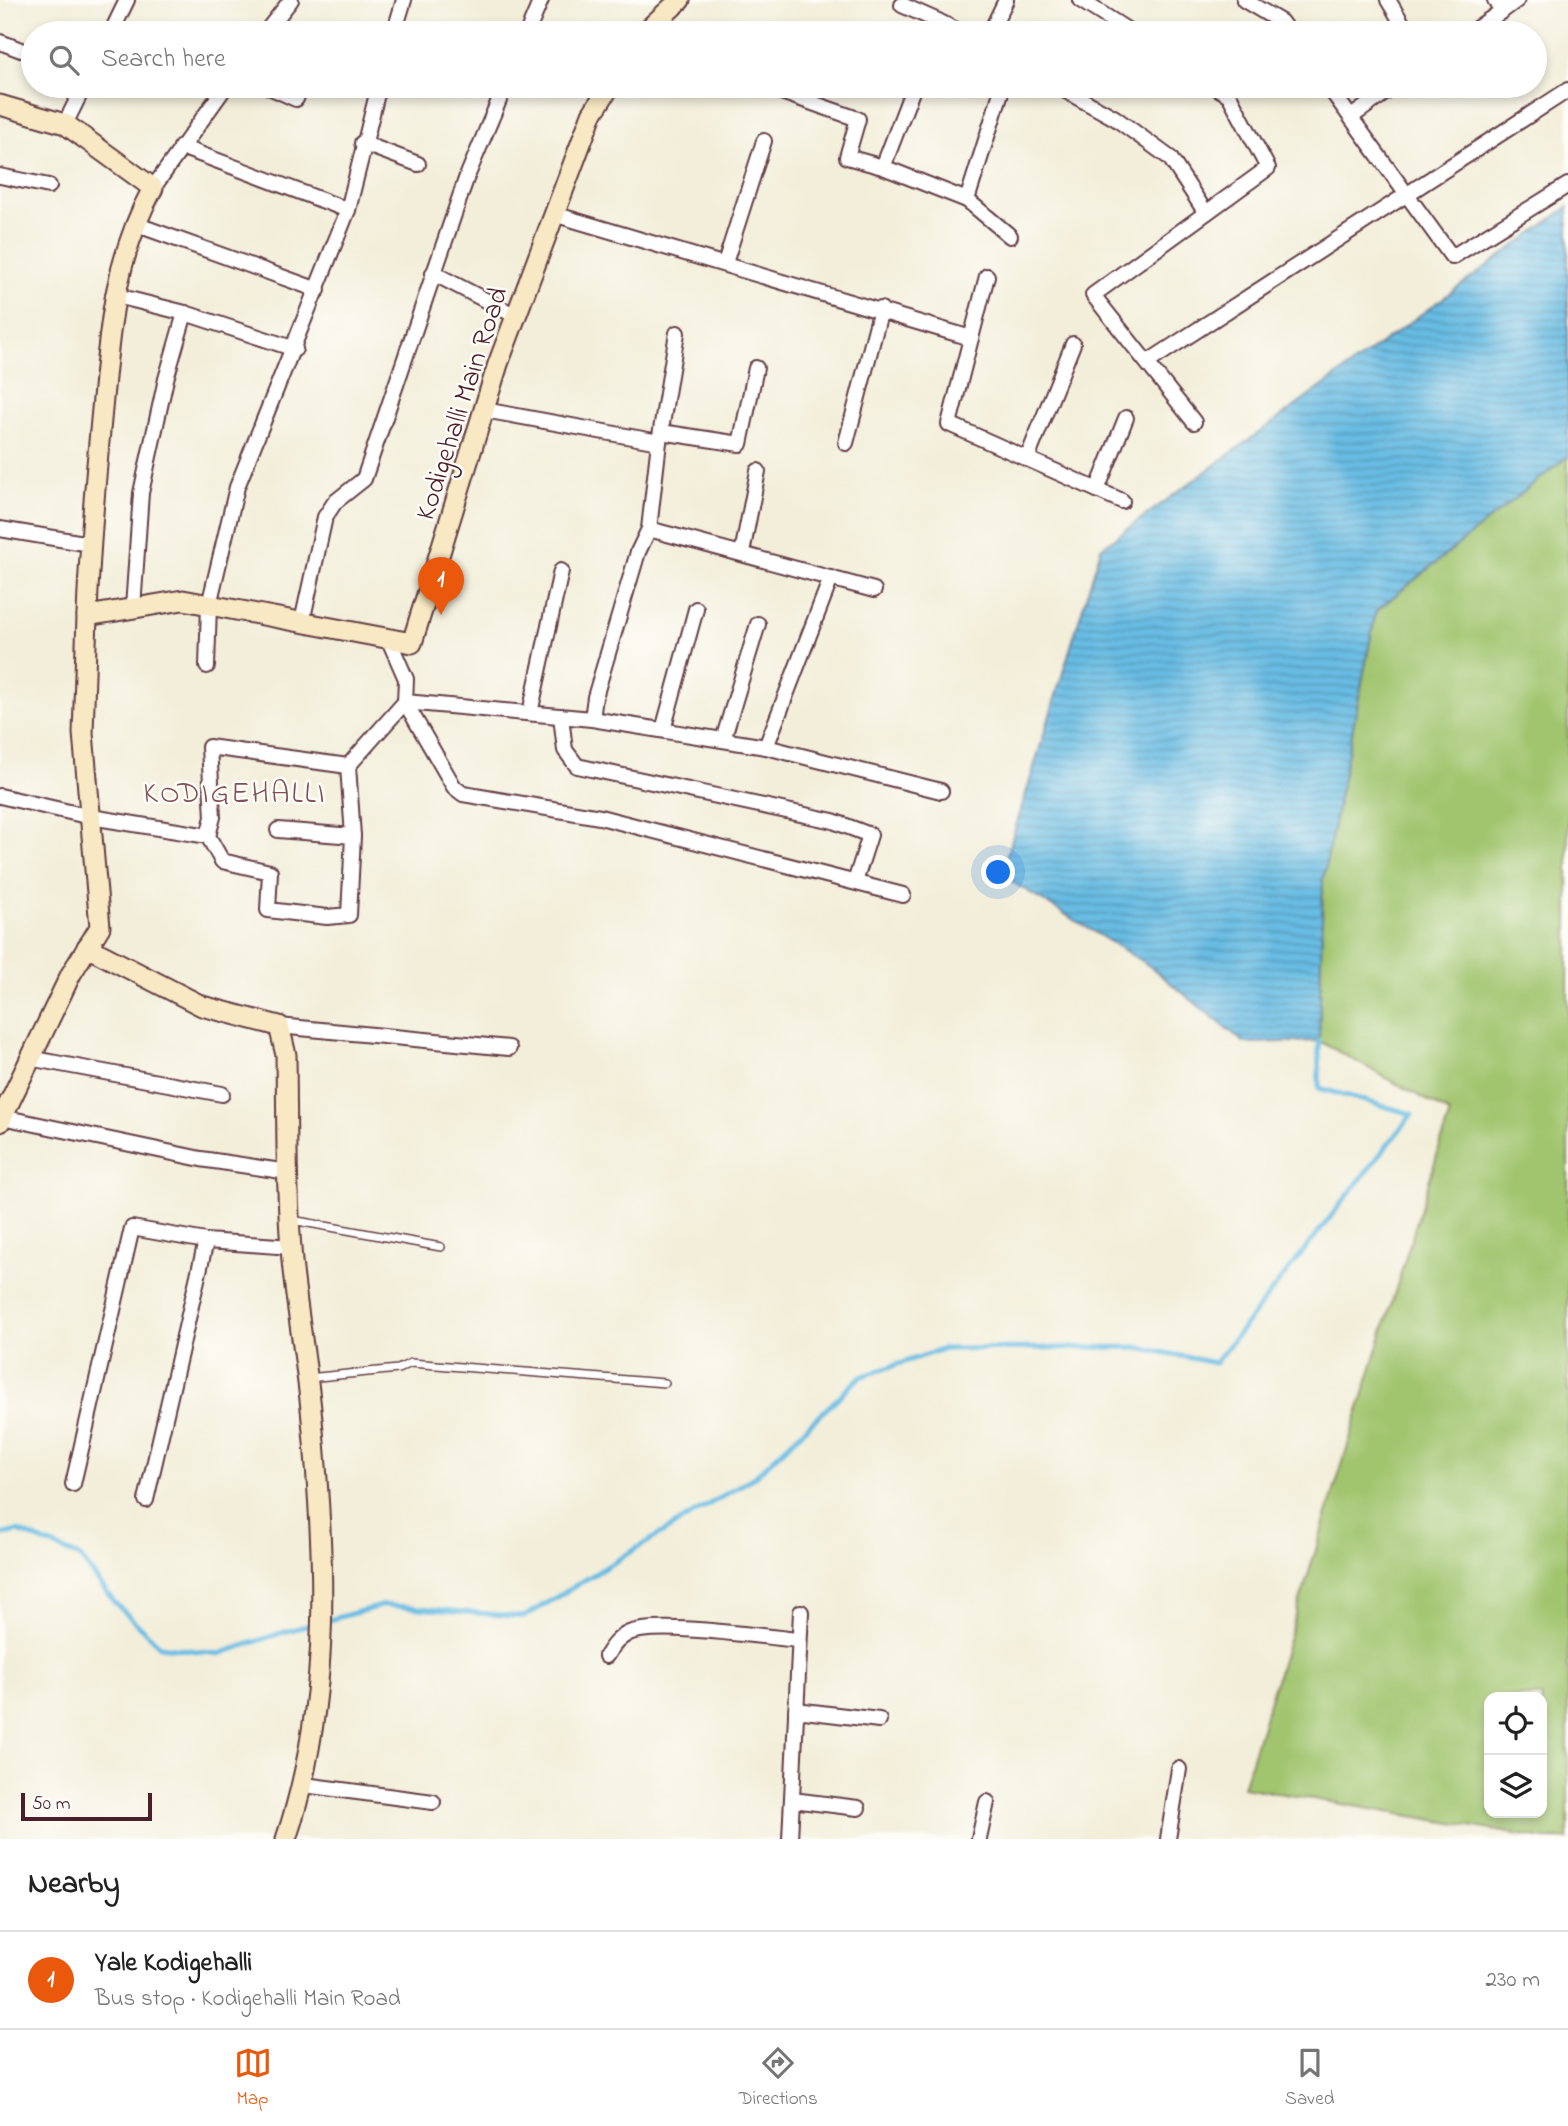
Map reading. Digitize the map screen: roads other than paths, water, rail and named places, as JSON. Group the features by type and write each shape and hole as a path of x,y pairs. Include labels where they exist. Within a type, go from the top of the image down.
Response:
{"street":[{"path":"117,21 127,0"},
{"path":"274,21 291,0"},
{"path":"398,21 404,0"},
{"path":"532,21 541,0"},
{"path":"657,21 680,0"},
{"path":"996,21 1006,0"},
{"path":"1080,0 1113,21"},
{"path":"1244,0 1279,21"},
{"path":"1388,0 1401,21"},
{"path":"1482,21 1498,5 1517,0"},
{"path":"902,5 927,21"},
{"path":"0,42 21,50"},
{"path":"1148,362 1405,192 1568,90"},
{"path":"65,124 78,98"},
{"path":"217,98 153,188 135,225 113,295 89,544 83,733 100,927 29,1058 1,1120 201,1159 288,1172"},
{"path":"207,666 209,605 237,487 295,349 348,210 362,143 375,98"},
{"path":"302,622 325,517 335,502 363,479 466,179 500,98"},
{"name":"Kodigehalli Main Road","path":"87,616 183,600 412,643 516,316 592,114 602,98"},
{"path":"798,98 858,119 847,157 883,167 967,200 1010,236"},
{"path":"883,167 909,98"},
{"path":"967,200 999,98"},
{"path":"1079,98 1115,118 1170,158 1206,213"},
{"path":"1194,422 1093,295 1268,168 1231,98"},
{"path":"1337,98 1452,257 1568,185"},
{"path":"1352,117 1378,98"},
{"path":"0,105 65,124 153,188"},
{"path":"725,263 764,141"},
{"path":"362,143 418,164"},
{"path":"181,147 348,210"},
{"path":"0,176 49,186"},
{"path":"556,215 881,309 971,338"},
{"path":"135,225 318,290"},
{"path":"433,273 516,316"},
{"path":"987,276 948,424 1122,501"},
{"path":"113,295 186,313 295,349"},
{"path":"846,443 881,309"},
{"path":"133,608 141,493 166,379 186,313"},
{"path":"592,719 595,697 634,566 649,529 660,437 677,333"},
{"path":"1027,459 1073,344"},
{"path":"484,410 660,437 740,444 756,368"},
{"path":"1097,490 1126,418"},
{"path":"742,553 758,471"},
{"path":"0,529 89,544"},
{"path":"649,529 874,590"},
{"path":"530,713 561,571"},
{"path":"766,747 831,578"},
{"path":"663,730 696,609"},
{"path":"723,740 758,624"},
{"path":"388,639 406,679 405,702 454,787 463,794 600,817 903,895"},
{"path":"405,702 592,719 766,747 941,791"},
{"path":"348,766 209,747 213,817 208,836 222,861 270,872 268,910 327,917 349,915 353,836 348,766 405,702"},
{"path":"561,716 565,750 577,765 833,821 870,835 855,882"},
{"path":"0,796 91,817 208,836"},
{"path":"278,830 353,836"},
{"path":"88,947 202,1006 279,1026 509,1048"},
{"path":"279,1026 286,1055 292,1247 307,1378 323,1607 323,1646 304,1786 286,1839"},
{"path":"29,1058 222,1094"},
{"path":"74,1483 132,1228 206,1241 292,1247"},
{"path":"146,1500 206,1241"},
{"path":"790,1839 800,1612"},
{"path":"606,1656 615,1642 630,1632 654,1628 799,1640"},
{"path":"796,1710 879,1720"},
{"path":"1168,1839 1179,1769"},
{"path":"304,1786 433,1802"},
{"path":"792,1800 858,1808"},
{"path":"979,1839 987,1801"}],"lane":[{"path":"291,1220 442,1247"},
{"path":"307,1378 398,1369 411,1363 665,1383"}],"water":[{"path":"1568,207 1568,456 1376,611 1323,879 1319,1041 1245,1043 1148,965 1001,875 1101,548"}],"waterway":[{"path":"0,1535 18,1531 80,1557 114,1602 160,1646 219,1654 284,1632 384,1605 524,1617 754,1477 860,1377 943,1349 1137,1347 1215,1363 1412,1114 1319,1088 1319,1041"}],"place":[{"name":"Yale Kodigehalli","path":"441,615"}],"district":[{"name":"KODIGEHALLI","path":"235,792"}]}
